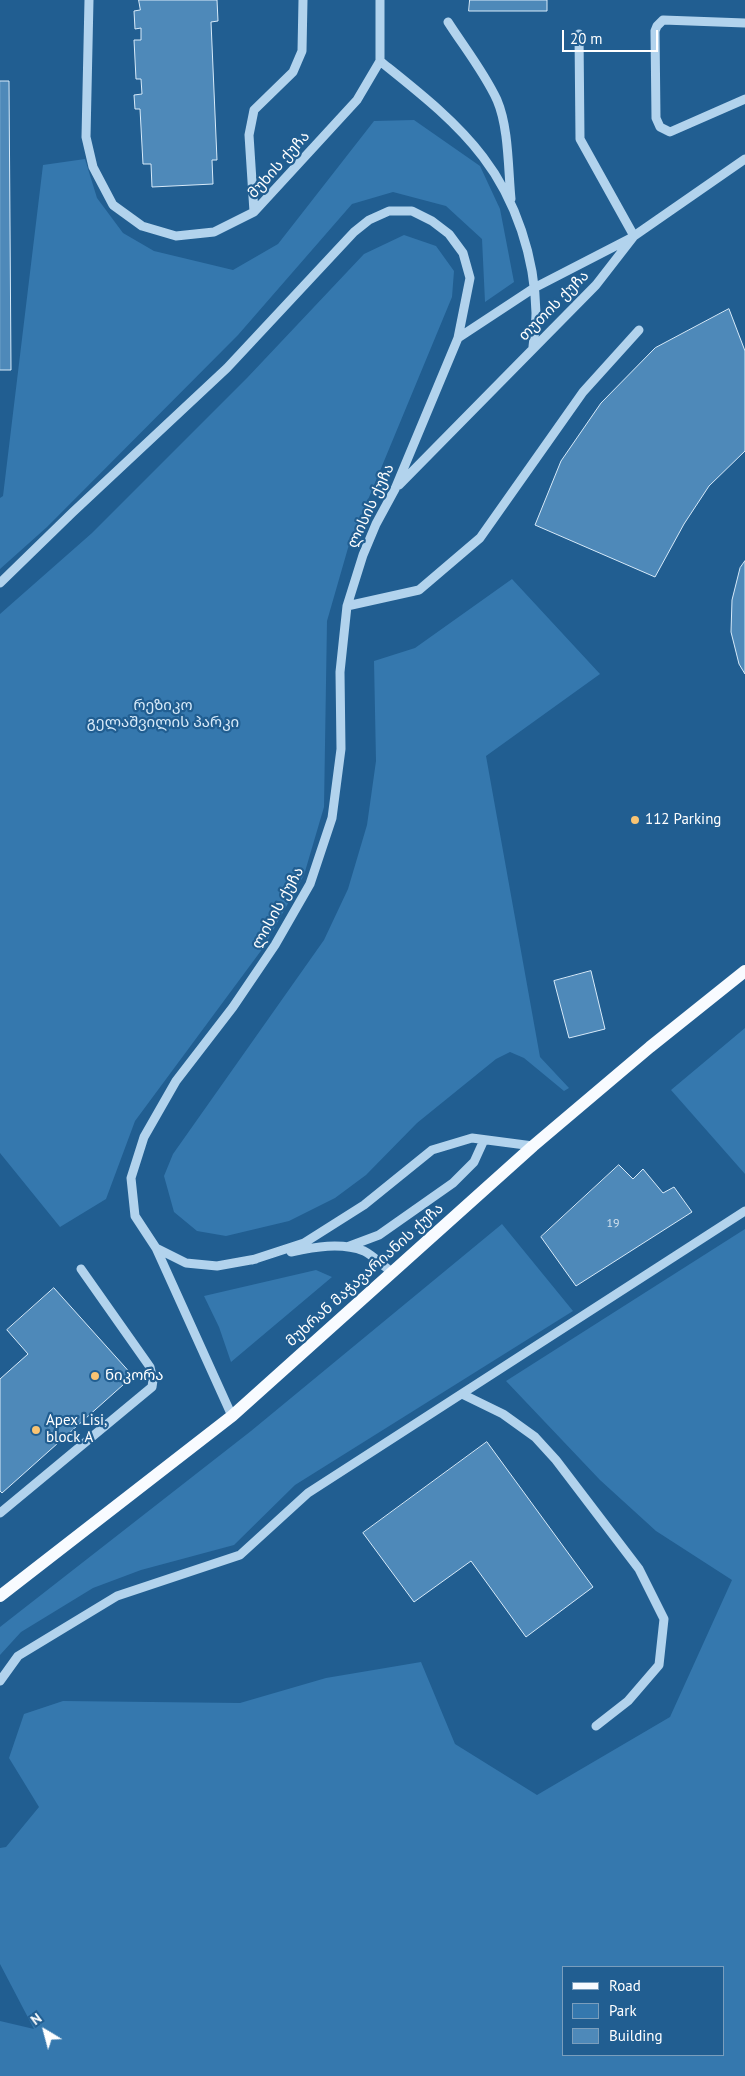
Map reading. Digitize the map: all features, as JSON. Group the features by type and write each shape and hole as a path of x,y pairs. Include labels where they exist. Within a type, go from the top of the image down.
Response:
{"main road":[{"name":"მუხრან მაჭავარიანის ქუჩა","path":"0,1596 232,1416 533,1146 650,1047 745,971"}],"street":[{"name":"მუხის ქუჩა","path":"89,0 86,137 93,167 113,205 142,226 176,236 214,232 254,212 357,100 380,61"},
{"path":"254,212 250,135 254,110 293,72 302,51 303,0"},
{"path":"380,0 380,61 428,101 476,150 496,176 511,202 524,241 534,288 536,315 533,347"},
{"path":"745,23 663,20 657,26 655,31 656,118 660,127 670,132 745,99"},
{"path":"448,22 484,77 497,102 506,137 511,202"},
{"path":"458,338 534,288 634,236 580,139 579,34"},
{"name":"თუთის ქუჩა","path":"396,489 533,347 596,285 634,236 745,159"},
{"name":"ლისის ქუჩა","path":"0,583 72,512 227,368 354,232 369,220 389,211 412,211 432,221 449,234 463,253 470,278 458,338 396,489 380,516 363,555 347,606 340,672 342,749 332,818 310,884 276,945 233,1007 176,1081 144,1137 131,1178 135,1216 156,1248 232,1416"},
{"path":"347,606 418,590 480,538 583,392 639,330"},
{"path":"252,1260 304,1243 364,1205 432,1150 472,1138 533,1146"},
{"path":"347,1247 379,1235 453,1183 474,1162 484,1140"},
{"path":"0,1681 18,1656 117,1596 240,1555 308,1493 745,1211"},
{"path":"156,1248 186,1262 216,1266 317,1247 347,1247 365,1252 392,1272"},
{"path":"0,1513 152,1387 153,1380 150,1367 81,1268"},
{"path":"462,1394 503,1414 535,1437 556,1460 639,1569 664,1619 658,1664 628,1701 596,1726"}],"green space":[{"path":"414,120 480,166 500,209 514,282 485,302 482,239 446,206 393,192 352,204 238,335 47,527 0,569 0,498 3,496 43,165 85,159 97,198 123,233 154,251 233,270 278,244 374,121"},
{"name":"რეზიკო გელაშვილის პარკი","path":"404,235 436,246 454,271 452,297 348,548 327,621 324,807 304,875 263,948 135,1121 106,1199 60,1227 0,1153 0,614 92,533 247,378 364,254"},
{"path":"512,579 600,674 486,756 540,1057 569,1088 564,1091 524,1058 510,1052 496,1059 417,1123 366,1175 335,1198 289,1221 226,1236 197,1231 174,1212 164,1176 173,1154 324,940 348,889 367,825 376,761 374,661 415,648"},
{"path":"745,1028 745,1174 671,1090"},
{"path":"502,1224 573,1311 295,1485 234,1545 141,1570 93,1588 21,1632 0,1655 0,1627 251,1431"},
{"path":"745,1229 745,2076 0,2076 0,2021 34,2029 0,1964 0,1848 6,1847 39,1807 9,1758 24,1714 63,1701 240,1703 326,1678 421,1662 455,1744 537,1795 670,1717 732,1580 656,1531 600,1480 506,1381"},
{"path":"316,1270 332,1277 231,1362 219,1327 204,1296"}],"building":[{"path":"139,0 217,0 218,21 211,22 217,160 212,160 213,184 152,187 151,164 143,164 140,109 135,109 134,95 142,94 141,79 136,79 134,40 141,40 141,28 135,29 134,11 140,10"},
{"path":"470,0 547,0 547,11 469,11"},
{"path":"0,81 9,81 11,370 0,370"},
{"path":"729,309 745,351 745,451 709,486 684,524 655,577 535,525 561,461 601,403 655,348"},
{"path":"745,561 745,674 739,664 731,632 732,600 740,568"},
{"path":"591,971 605,1029 569,1038 554,981"},
{"path":"619,1165 633,1179 643,1169 663,1193 674,1187 692,1212 576,1286 541,1237"},
{"name":"Apex Lisi, block A","path":"54,1288 133,1376 2,1493 0,1491 0,1379 28,1354 7,1330"},
{"path":"487,1442 593,1587 526,1637 471,1561 414,1602 363,1533"}],"place":[{"name":"112 Parking","path":"635,820"},
{"name":"ნიკორა","path":"95,1376"},
{"name":"Apex Lisi, block A","path":"36,1430"}]}
